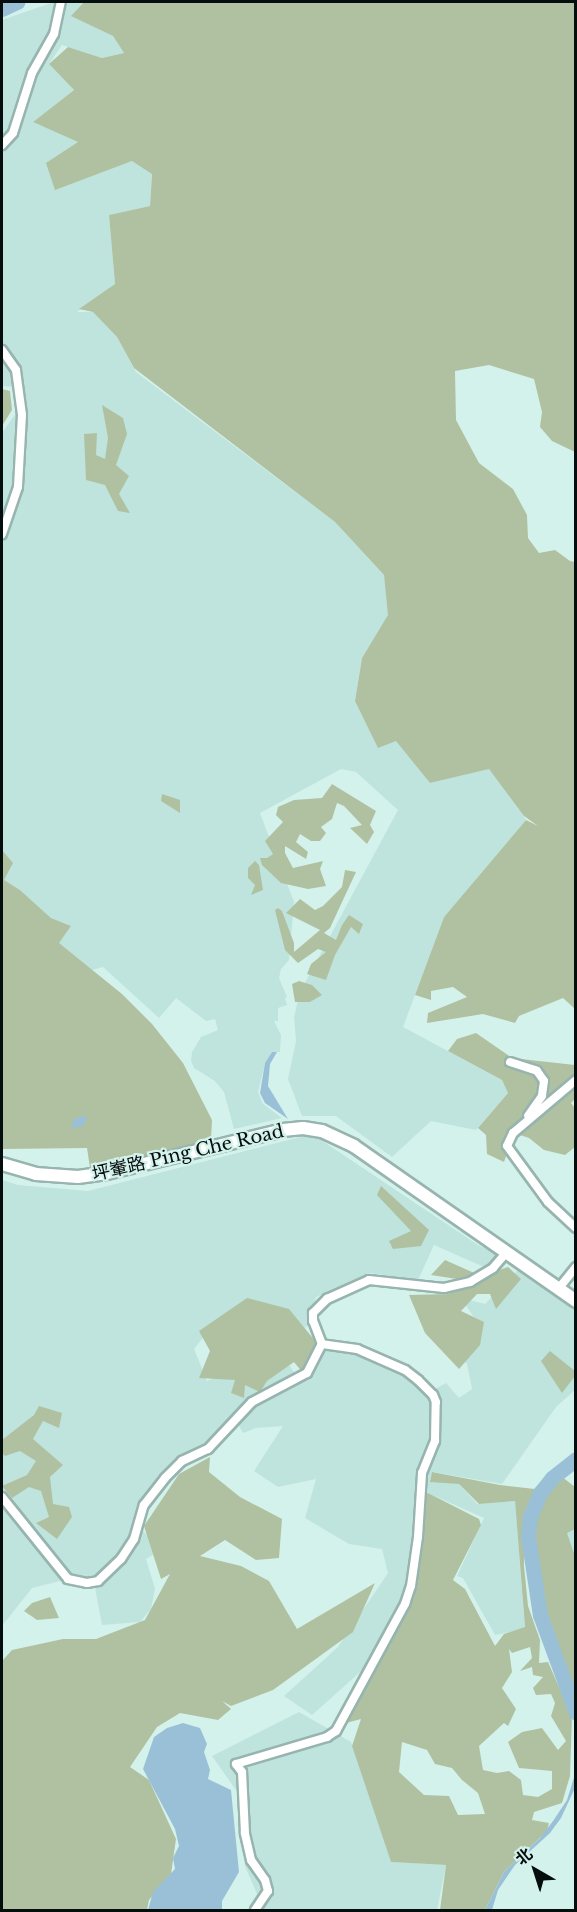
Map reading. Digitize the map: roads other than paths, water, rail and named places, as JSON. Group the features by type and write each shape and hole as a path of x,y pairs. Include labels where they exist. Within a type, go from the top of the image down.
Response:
{"street":[{"path":"2,145 12,133 32,73 54,34 61,2"},
{"path":"2,350 16,370 22,415 18,487 2,534"},
{"path":"510,1062 537,1071 544,1081 542,1096 523,1124"},
{"path":"576,1080 523,1124 509,1138 507,1146 548,1202 576,1228"},
{"name":"坪輋路 Ping Che Road","path":"2,1164 47,1176 87,1176 275,1131 297,1128 315,1130 347,1141 576,1301"},
{"path":"2,1497 68,1579 87,1584 98,1581 120,1559 135,1539 144,1505 182,1461 208,1449 252,1402 298,1380 307,1373 322,1344 313,1321 313,1313 327,1299 369,1280 444,1288 470,1282 493,1268 507,1252"},
{"path":"559,1288 576,1267"},
{"path":"255,1911 268,1891 265,1880 251,1860 245,1833 242,1772 236,1764 327,1737 336,1731 405,1604 411,1586 418,1537 422,1473 435,1441 436,1402 434,1395 418,1380 405,1370 357,1349 322,1344"}],"waterway":[{"path":"2,9 17,2"},
{"path":"576,1459 552,1478 540,1493 530,1517 528,1536 540,1615 576,1713"}]}
